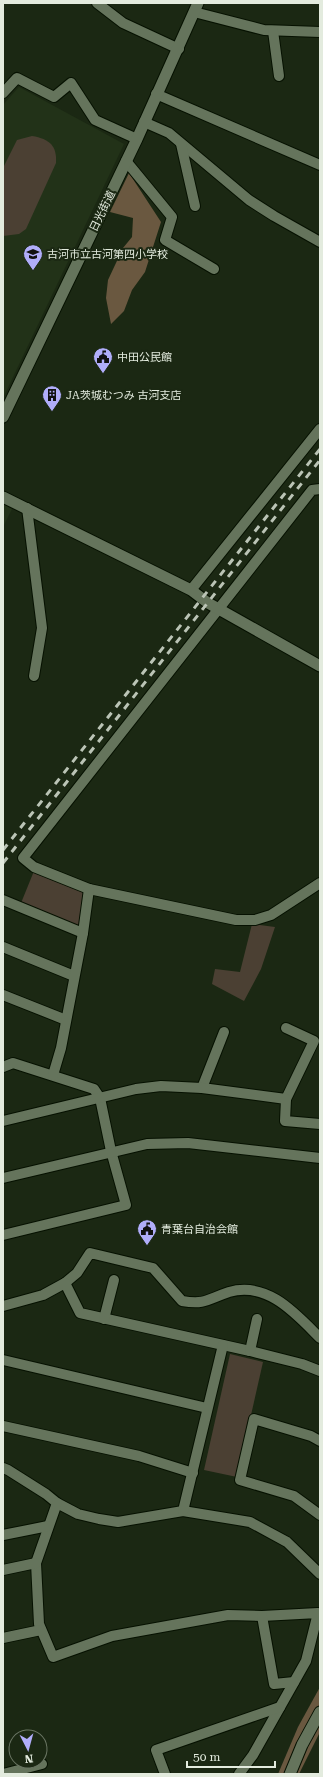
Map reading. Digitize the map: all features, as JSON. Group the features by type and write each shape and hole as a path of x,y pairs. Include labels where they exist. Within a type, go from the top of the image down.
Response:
{"main road":[{"name":"日光街道","path":"3,417 137,139 196,8"},
{"path":"3,497 191,590 218,609 320,666"},
{"path":"290,1774 302,1745 320,1712"}],"street":[{"path":"97,3 123,23 179,48"},
{"path":"196,8 264,30 320,32"},
{"path":"273,30 279,76"},
{"path":"3,93 17,78 54,97 71,83 95,120 137,139"},
{"path":"156,94 320,165"},
{"path":"144,122 169,133 249,200 320,242"},
{"path":"181,144 195,206"},
{"path":"126,161 172,217 165,240 214,269"},
{"path":"191,590 320,429"},
{"path":"320,489 312,490 23,858 34,867 89,889 236,920 255,920 271,915 320,883"},
{"path":"27,508 42,628 34,676"},
{"path":"53,1075 61,1048 83,933 89,889"},
{"path":"3,900 83,933"},
{"path":"3,947 74,976"},
{"path":"3,995 66,1020"},
{"path":"286,1028 314,1041 286,1099 285,1121 320,1124"},
{"path":"202,1088 224,1032"},
{"path":"3,1067 13,1063 94,1089 100,1098 111,1151 126,1205 3,1235"},
{"path":"3,1122 136,1089 162,1086 202,1088 286,1099"},
{"path":"3,1178 111,1151 147,1144 188,1143 320,1158"},
{"path":"3,1306 43,1295 65,1283 77,1272 90,1253 153,1268 182,1301 195,1303 211,1301 228,1293 241,1290 257,1291 273,1298 295,1312 320,1338"},
{"path":"104,1319 114,1280"},
{"path":"65,1283 80,1313 250,1351 302,1364 320,1371"},
{"path":"250,1351 257,1319"},
{"path":"183,1511 223,1345"},
{"path":"3,1360 207,1408"},
{"path":"320,1441 311,1436 254,1420 240,1480 294,1496 320,1515"},
{"path":"3,1426 139,1456 193,1473"},
{"path":"3,1468 46,1494 57,1504 78,1514 118,1522 183,1511 250,1522 287,1542 320,1574"},
{"path":"57,1504 36,1563 39,1624 53,1657 112,1636 228,1615 262,1616 319,1609 306,1661 253,1756 240,1774"},
{"path":"3,1535 48,1526"},
{"path":"3,1570 36,1563"},
{"path":"262,1616 274,1684 294,1682"},
{"path":"3,1638 41,1630"},
{"path":"165,1774 156,1750 280,1707"},
{"path":"3,1774 22,1769"}],"shaded area":[{"name":"古河市立古河第四小学校","path":"19,87 124,144 3,398 3,105"},
{"path":"32,136 48,141 51,144 54,148 56,163 26,229 19,234 3,236 3,168 17,140"},
{"path":"129,173 161,222 145,272 132,290 124,311 111,324 106,298 108,280 123,248 132,237 133,218 110,212"},
{"path":"3,504 12,509 3,527"},
{"path":"34,871 86,890 80,929 21,903"},
{"path":"252,924 275,927 261,969 244,1001 212,984 215,969 240,972"},
{"path":"230,1354 263,1362 237,1477 204,1470"},
{"path":"320,1687 320,1732 299,1774 278,1774 298,1727"}],"railway":[{"path":"3,850 320,449"},
{"path":"3,863 320,460"}],"place":[{"name":"古河市立古河第四小学校","path":"33,271"},
{"name":"中田公民館","path":"103,374"},
{"name":"JA茨城むつみ 古河支店","path":"52,412"},
{"name":"青葉台自治会館","path":"147,1246"}]}
